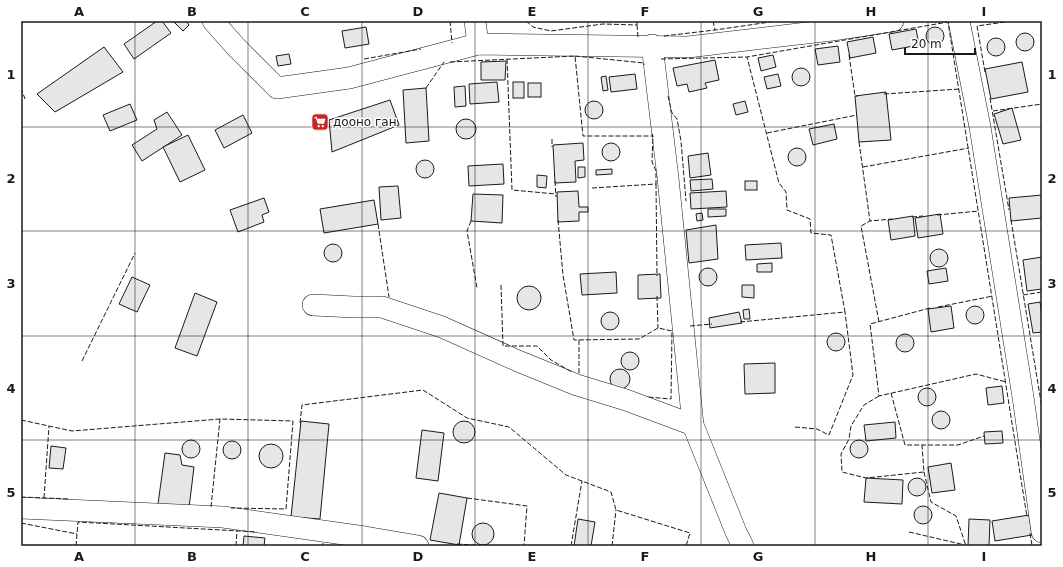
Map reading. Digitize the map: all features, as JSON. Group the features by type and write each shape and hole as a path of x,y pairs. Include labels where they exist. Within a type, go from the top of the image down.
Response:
{"street":[{"path":"213,21 236,47 277,88 349,78 478,44 688,46 832,30 893,21"},
{"path":"475,21 478,44"},
{"path":"959,21 981,135 1023,397 1042,532"},
{"path":"652,46 668,178 693,425 743,546"},
{"path":"313,305 382,307 442,327 518,361 577,385 626,400 693,425"},
{"path":"21,508 223,517 418,546"}],"building":[{"path":"157,21 162,21 171,33 134,59 124,44"},
{"path":"173,21 186,21 189,25 183,31"},
{"path":"366,27 369,44 345,48 342,31"},
{"path":"935,27 939,28 943,32 943,40 939,44 935,45 931,44 927,40 926,36 927,32 931,28"},
{"path":"916,29 919,45 892,50 889,34"},
{"path":"1021,33 1029,33 1034,38 1032,49 1029,51 1021,51 1016,46 1016,38"},
{"path":"873,37 876,53 850,58 847,42"},
{"path":"996,38 1002,41 1005,47 1002,53 996,56 990,53 987,47 990,41"},
{"path":"838,46 840,62 818,65 815,49"},
{"path":"104,47 123,72 55,112 37,94"},
{"path":"289,54 291,64 278,66 276,56"},
{"path":"773,55 776,67 761,71 758,58"},
{"path":"715,60 719,80 705,83 707,88 689,92 687,84 677,86 673,68"},
{"path":"506,61 505,80 481,80 481,62"},
{"path":"1022,62 1028,92 991,99 985,69"},
{"path":"801,68 805,69 809,73 809,81 805,85 801,86 797,85 793,81 792,77 793,73 797,69"},
{"path":"635,74 637,89 611,92 609,77"},
{"path":"778,74 781,86 767,89 764,77"},
{"path":"606,76 608,90 603,91 601,77"},
{"path":"497,82 499,102 470,104 469,84"},
{"path":"513,82 524,82 524,98 513,98"},
{"path":"528,83 541,83 541,97 528,97"},
{"path":"465,86 466,106 455,107 454,87"},
{"path":"426,88 429,141 406,143 403,90"},
{"path":"886,92 891,140 859,142 855,96"},
{"path":"390,100 399,125 332,152 329,120"},
{"path":"590,101 598,101 603,106 601,117 598,119 590,119 585,114 585,106"},
{"path":"745,101 748,112 736,115 733,104"},
{"path":"130,104 137,120 110,131 103,115"},
{"path":"1012,108 1021,140 1003,144 994,114"},
{"path":"167,112 182,135 142,161 132,145 157,129 154,120"},
{"path":"243,115 252,133 224,148 215,130"},
{"path":"466,119 473,122 476,129 473,136 466,139 459,136 456,129 459,122"},
{"path":"834,124 837,139 813,145 809,129"},
{"path":"188,135 205,170 180,182 163,147"},
{"path":"583,143 584,160 575,161 576,182 555,183 553,145"},
{"path":"611,143 618,145 620,152 618,159 611,161 604,159 602,152 604,145"},
{"path":"793,148 801,148 806,153 804,164 801,166 793,166 788,161 788,153"},
{"path":"708,153 711,175 690,178 688,156"},
{"path":"425,160 431,163 434,169 431,175 425,178 419,175 416,169 419,163"},
{"path":"503,164 504,184 469,186 468,166"},
{"path":"578,167 585,167 585,177 578,178"},
{"path":"612,169 612,174 596,175 596,170"},
{"path":"537,175 547,176 546,188 537,187"},
{"path":"712,179 713,189 691,191 690,180"},
{"path":"745,181 757,181 757,190 745,190"},
{"path":"398,186 401,218 381,220 379,187"},
{"path":"578,191 579,207 588,207 588,212 579,212 579,221 558,222 557,192"},
{"path":"726,191 727,207 691,209 690,193"},
{"path":"473,194 503,195 502,223 471,221"},
{"path":"1042,195 1042,218 1011,221 1009,198"},
{"path":"264,198 269,212 262,215 264,222 238,232 230,210"},
{"path":"374,200 378,224 324,233 320,209"},
{"path":"708,209 726,209 726,216 708,217"},
{"path":"702,213 703,220 697,221 696,214"},
{"path":"940,214 943,234 918,238 915,218"},
{"path":"913,216 915,236 891,240 888,220"},
{"path":"716,225 718,259 689,263 686,230"},
{"path":"781,243 782,258 746,260 745,245"},
{"path":"333,244 339,247 342,253 339,259 333,262 327,259 324,253 327,247"},
{"path":"939,249 943,250 947,254 947,262 943,266 939,267 935,266 931,262 930,258 931,254 935,250"},
{"path":"1042,257 1042,289 1027,291 1023,260"},
{"path":"772,263 772,272 757,272 757,264"},
{"path":"708,268 712,269 716,273 716,281 712,285 708,286 704,285 700,281 699,277 700,273 704,269"},
{"path":"946,268 948,281 929,284 927,271"},
{"path":"616,272 617,293 582,295 580,274"},
{"path":"660,274 661,298 638,299 638,275"},
{"path":"132,277 150,285 137,312 119,304"},
{"path":"742,285 754,285 754,298 742,297"},
{"path":"529,286 538,289 541,298 538,307 529,310 520,307 517,298 520,289"},
{"path":"195,293 217,302 197,356 175,348"},
{"path":"1040,302 1042,332 1033,333 1028,304"},
{"path":"951,306 954,328 931,332 928,309"},
{"path":"975,306 979,307 983,311 983,319 979,323 975,324 971,323 967,319 966,315 967,311 971,307"},
{"path":"749,309 750,319 744,319 743,310"},
{"path":"610,312 616,315 619,321 616,327 610,330 604,327 601,321 604,315"},
{"path":"739,312 742,323 710,328 709,318"},
{"path":"832,333 840,333 845,338 843,349 840,351 832,351 827,346 827,338"},
{"path":"905,334 909,335 913,339 913,347 909,351 905,352 901,351 897,347 896,343 897,339 901,335"},
{"path":"630,352 636,355 639,361 636,367 630,370 624,367 621,361 624,355"},
{"path":"775,363 775,393 745,394 744,364"},
{"path":"620,369 627,372 630,379 627,386 620,389 613,386 610,379 613,372"},
{"path":"1002,386 1004,403 988,405 986,388"},
{"path":"927,388 931,389 935,393 935,401 931,405 927,406 923,405 919,401 918,397 919,393 923,389"},
{"path":"937,411 945,411 950,416 948,427 945,429 937,429 932,424 932,416"},
{"path":"301,421 329,424 320,519 291,517"},
{"path":"464,421 472,424 475,432 472,440 464,443 456,440 453,432 456,424"},
{"path":"895,422 896,438 866,441 864,425"},
{"path":"422,430 444,433 438,481 416,478"},
{"path":"1002,431 1003,443 985,444 984,432"},
{"path":"191,440 197,443 200,449 197,455 191,458 185,455 182,449 185,443"},
{"path":"855,440 863,440 868,445 866,456 863,458 855,458 850,453 850,445"},
{"path":"232,441 238,444 241,450 238,456 232,459 226,456 223,450 226,444"},
{"path":"271,444 280,447 283,456 280,465 271,468 262,465 259,456 262,447"},
{"path":"51,446 66,448 63,469 49,468"},
{"path":"165,453 180,455 182,465 194,467 189,508 158,504"},
{"path":"951,463 955,490 932,493 928,467"},
{"path":"866,478 903,480 902,504 864,502"},
{"path":"913,478 921,478 926,483 924,494 921,496 913,496 908,491 908,483"},
{"path":"439,493 467,498 459,545 430,540"},
{"path":"923,506 927,507 931,511 931,519 927,523 923,524 919,523 915,519 914,515 915,511 919,507"},
{"path":"1029,515 1032,535 995,541 992,521"},
{"path":"578,519 595,522 591,546 574,546"},
{"path":"969,519 990,520 989,546 968,546"},
{"path":"483,523 491,526 494,534 491,542 483,545 475,542 472,534 475,526"},
{"path":"244,536 265,538 264,546 243,546"}],"fence":[{"path":"450,21 452,43"},
{"path":"526,21 533,27 551,31 603,24 637,25 637,21"},
{"path":"713,21 715,30 777,21"},
{"path":"985,72 977,26 1012,21"},
{"path":"661,59 747,57 948,22 1027,517"},
{"path":"637,25 638,37"},
{"path":"664,36 715,30"},
{"path":"364,59 421,49"},
{"path":"849,55 855,96 858,96"},
{"path":"575,56 644,63 644,65"},
{"path":"450,62 575,56 583,136 653,136 652,133"},
{"path":"740,322 845,312 831,235 811,233 810,219 787,210 786,192 779,183 747,57"},
{"path":"507,59 512,190 556,194"},
{"path":"426,88 444,62"},
{"path":"21,88 25,99"},
{"path":"884,94 960,89"},
{"path":"668,96 672,113 677,119 681,141 686,201"},
{"path":"990,98 1009,210"},
{"path":"993,111 1042,104"},
{"path":"767,133 857,115"},
{"path":"592,188 656,184 656,171 652,162 653,136"},
{"path":"552,139 552,147"},
{"path":"859,142 870,221"},
{"path":"863,167 969,148"},
{"path":"555,181 556,197"},
{"path":"656,184 657,276"},
{"path":"937,215 979,211"},
{"path":"912,217 923,216"},
{"path":"879,322 861,226 870,221 892,219"},
{"path":"558,220 563,275 574,340 639,339 658,328 672,331 671,399 648,397"},
{"path":"1011,220 1042,408"},
{"path":"471,221 467,231 477,288"},
{"path":"378,224 389,297"},
{"path":"82,361 135,253"},
{"path":"501,285 503,346 537,346 551,360 572,372"},
{"path":"1023,295 1042,292"},
{"path":"657,296 658,328"},
{"path":"938,307 993,296"},
{"path":"930,308 870,324 879,396 976,374 1006,382"},
{"path":"795,427 817,429 829,435 853,375 845,312"},
{"path":"690,326 712,324"},
{"path":"579,340 579,375"},
{"path":"300,423 302,405 423,390 467,418 509,427 566,475 611,492 616,510 690,533 686,546"},
{"path":"891,393 905,445 958,445 984,436"},
{"path":"879,396 864,405 851,426 849,439 841,454 842,472 866,478 924,472 922,445"},
{"path":"21,420 72,431 220,419 293,421 286,509 231,508"},
{"path":"211,507 220,419"},
{"path":"44,498 49,426"},
{"path":"924,472 931,502 956,516 966,546"},
{"path":"571,546 582,481"},
{"path":"21,497 70,499"},
{"path":"467,498 527,506 524,546"},
{"path":"612,546 616,510"},
{"path":"76,546 78,522 257,532"},
{"path":"21,523 77,534"},
{"path":"236,546 237,531"},
{"path":"909,532 965,545"},
{"path":"1030,533 1032,546"},
{"path":"457,544 489,546"}],"place":[{"name":"дооно ган","path":"320,122"}]}
